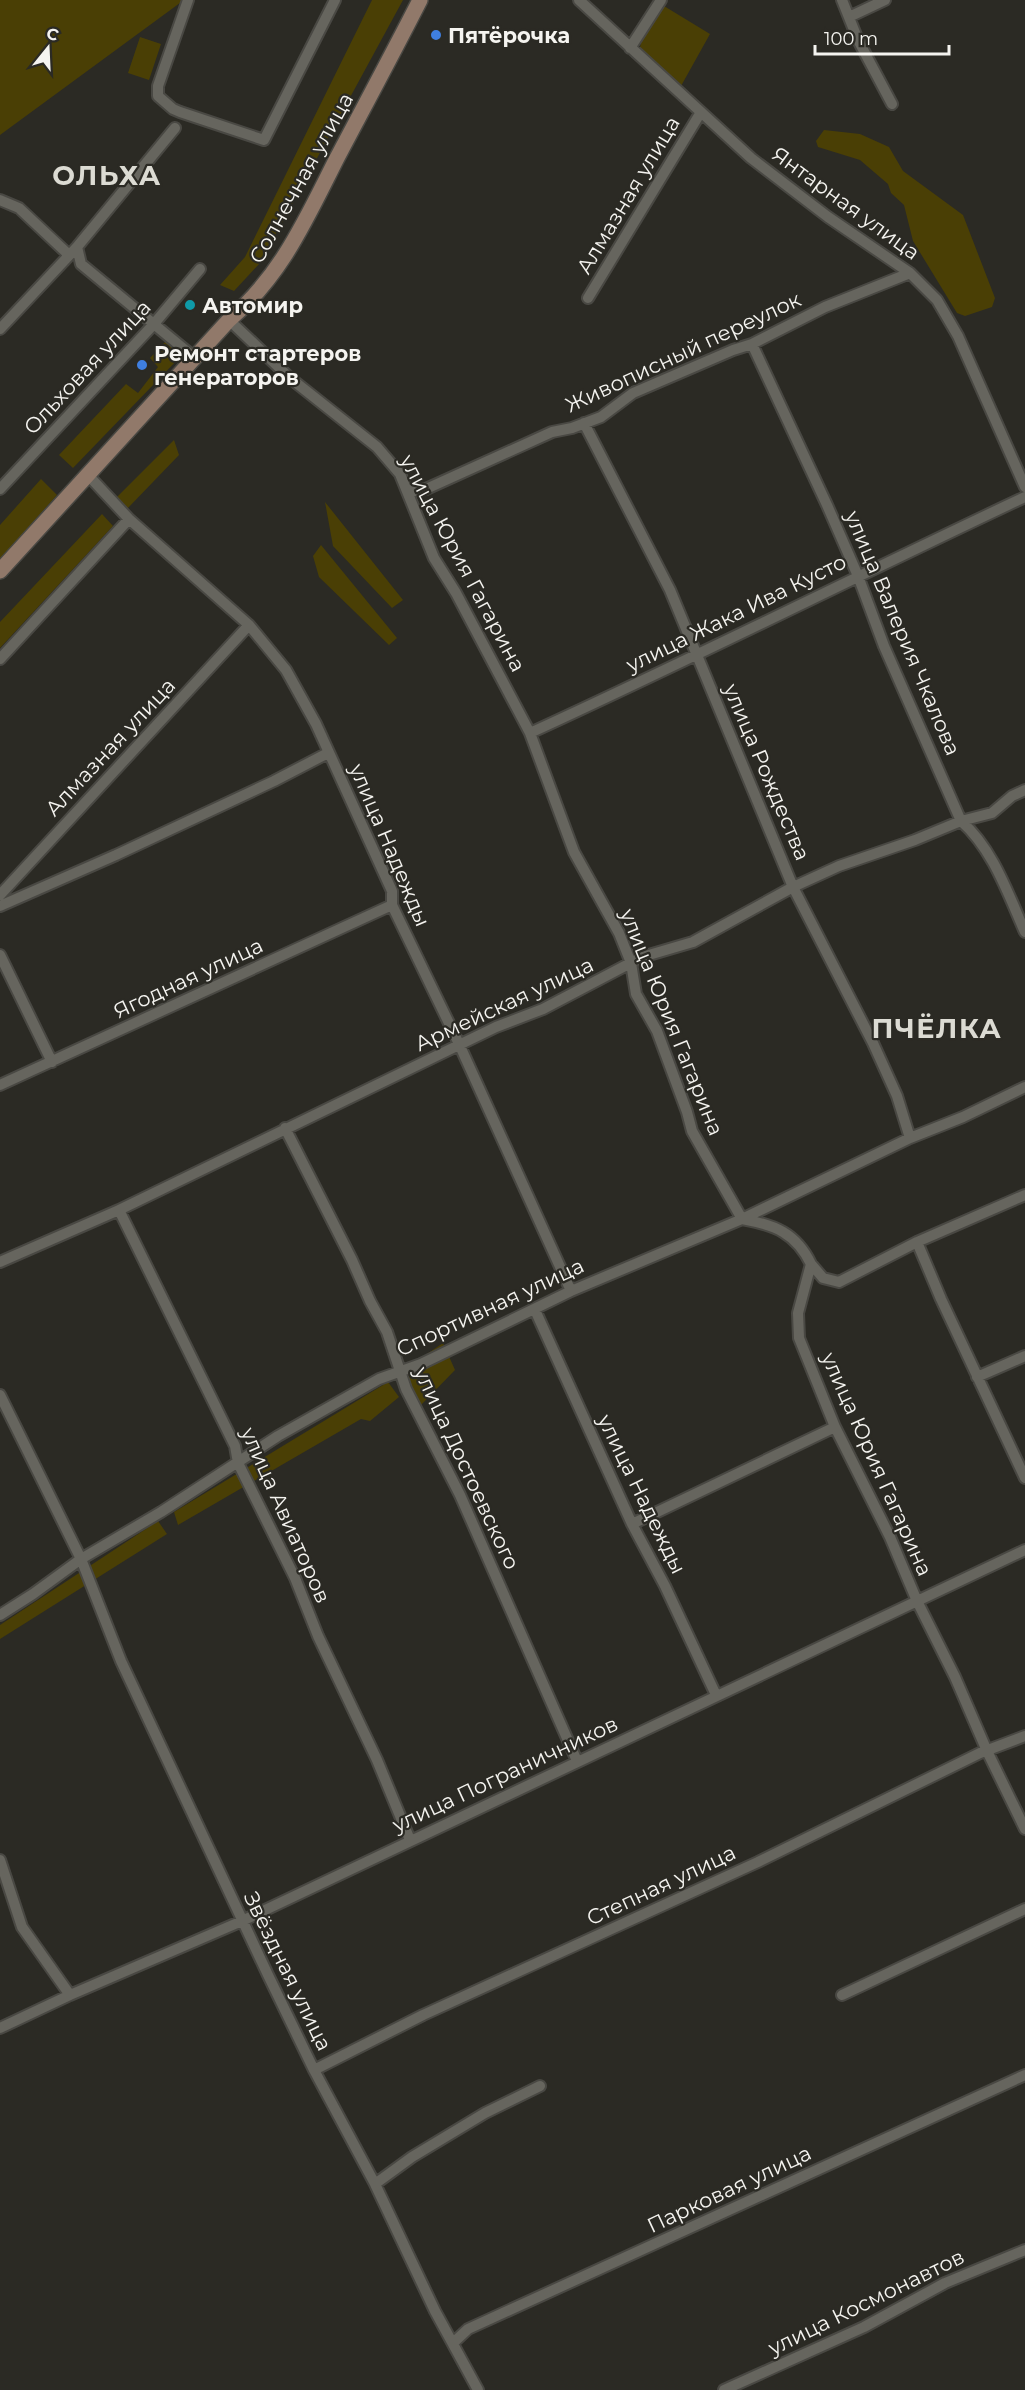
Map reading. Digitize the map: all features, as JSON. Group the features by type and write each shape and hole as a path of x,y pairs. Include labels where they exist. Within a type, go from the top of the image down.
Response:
{"street":[{"path":"188,0 158,86 158,96 180,112 264,140 335,0"},
{"name":"Солнечная улица","path":"0,571 229,320 251,301 271,278 287,252 420,0"},
{"name":"Янтарная улица","path":"579,0 751,158 828,217 910,273 937,300 958,336 1025,487"},
{"path":"630,48 661,0"},
{"path":"842,0 858,39 892,104"},
{"path":"849,17 885,0"},
{"name":"Алмазная улица","path":"588,298 701,112"},
{"path":"0,328 73,251 175,128"},
{"path":"0,200 19,208 73,251 81,264 195,358"},
{"name":"Ольховая улица","path":"0,489 153,325 200,269"},
{"name":"Живописный переулок","path":"406,489 414,491 426,489 552,432 601,417 633,393 752,344 825,307 910,273"},
{"name":"улица Юрия Гагарина","path":"229,320 290,378 377,447 399,474 434,558 456,593 530,733 574,852 620,933 631,963 636,994 657,1031 692,1131 742,1219"},
{"name":"улица Валерия Чкалова","path":"752,344 858,576 884,646 961,821 975,833 984,847 1004,884 1025,932"},
{"name":"улица Рождества","path":"584,423 666,582 793,887 873,1043 897,1096 910,1138"},
{"name":"улица Надежды","path":"88,475 129,519 249,626 286,670 316,724 392,891 392,905 460,1046 571,1291"},
{"name":"улица Жака Ива Кусто","path":"530,733 697,656 1025,497"},
{"path":"0,659 129,519"},
{"name":"Алмазная улица","path":"0,895 249,626"},
{"path":"0,906 274,781 328,753"},
{"name":"Армейская улица","path":"0,1262 119,1210 496,1027 543,1009 642,957 693,942 793,887 839,866 915,840 961,821 992,813 1012,796 1025,790"},
{"name":"Ягодная улица","path":"0,1085 392,905"},
{"path":"0,955 52,1062"},
{"name":"Спортивная улица","path":"0,1615 81,1559 161,1512 298,1425 379,1379 421,1364 571,1291 742,1219 910,1138 963,1117 1025,1087"},
{"name":"улица Достоевского","path":"285,1128 352,1260 369,1301 387,1332 406,1389 460,1495 577,1761"},
{"path":"742,1219 759,1222 786,1232 804,1249 823,1278 838,1282 917,1242 1025,1195"},
{"name":"улица Авиаторов","path":"119,1210 235,1446 238,1463 295,1578 318,1636 377,1760 410,1840"},
{"path":"917,1242 1025,1478"},
{"name":"улица Юрия Гагарина","path":"812,1264 798,1313 799,1338 835,1427 890,1537 917,1601 955,1677 987,1751 1025,1829"},
{"name":"улица Надежды","path":"535,1310 632,1524 665,1586 716,1695"},
{"path":"977,1377 1025,1356"},
{"path":"0,1395 81,1559"},
{"path":"632,1524 835,1427"},
{"name":"улица Пограничников","path":"0,2028 70,1995 242,1921 1025,1550"},
{"name":"Звёздная улица","path":"81,1559 121,1661 242,1921 314,2070 375,2184 478,2390"},
{"name":"Степная улица","path":"314,2070 423,2015 758,1862 987,1751 1025,1736"},
{"path":"0,1860 22,1927 70,1995"},
{"path":"842,1995 1025,1910"},
{"name":"Парковая улица","path":"453,2343 468,2329 1025,2075"},
{"path":"375,2184 412,2157 485,2113 540,2086"},
{"name":"улица Космонавтов","path":"724,2390 864,2327 945,2283 1025,2250"}],"shaded area":[{"path":"0,0 184,0 0,135"},
{"path":"372,0 403,0 260,263 234,291 220,285 245,257"},
{"path":"664,6 710,34 681,86 639,51 642,39"},
{"path":"140,37 161,44 149,80 128,73"},
{"path":"824,130 860,134 889,147 903,171 963,215 995,298 992,307 965,316 957,313 913,241 904,205 891,193 888,184 860,160 818,147 816,141"},
{"path":"166,341 182,355 73,468 59,455 126,384 138,393 158,367 150,358"},
{"path":"174,440 179,455 127,509 117,497"},
{"path":"41,479 57,495 0,559 0,525"},
{"path":"325,502 403,600 392,608 333,546"},
{"path":"102,514 113,526 0,648 0,622"},
{"path":"321,545 397,638 389,645 319,577 313,556"},
{"path":"443,1343 455,1370 421,1405 411,1402 405,1369"},
{"path":"388,1382 399,1397 370,1421 361,1419 178,1525 174,1512"},
{"path":"158,1521 167,1534 0,1639 0,1625"}],"place":[{"name":"Пятёрочка","path":"436,35"},
{"name":"Автомир","path":"190,305"},
{"name":"Ремонт стартеров генераторов","path":"142,365"}],"district":[{"name":"ОЛЬХА","path":"107,175"},
{"name":"ПЧЁЛКА","path":"937,1028"}]}
